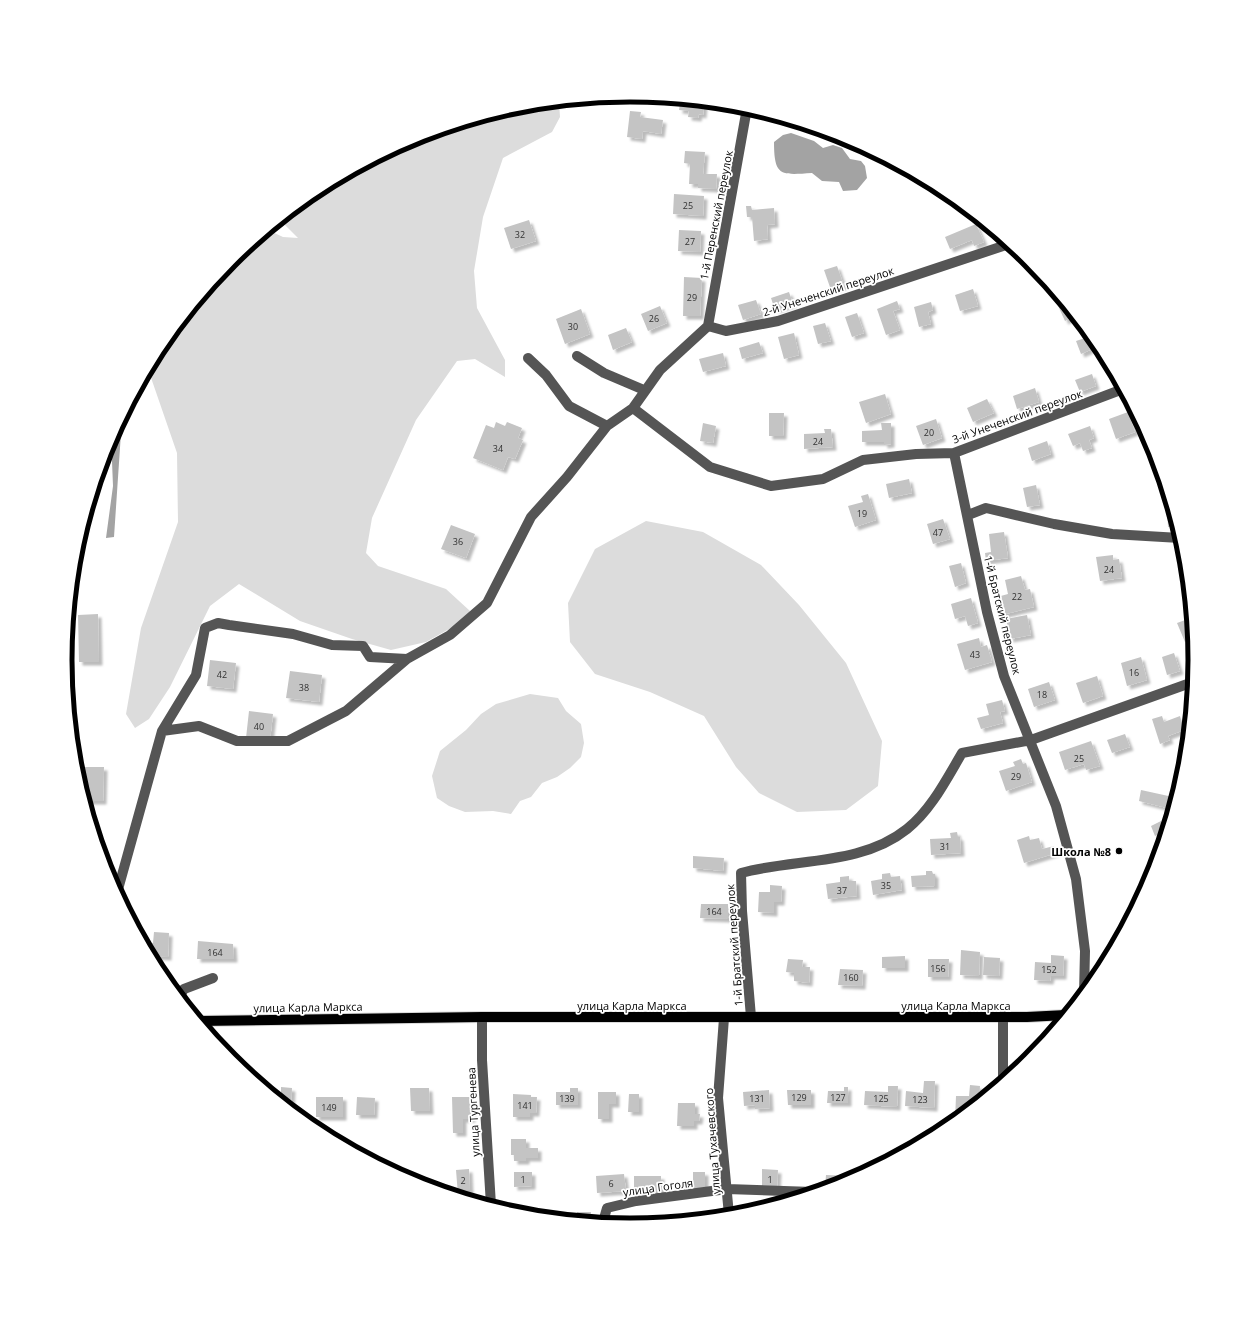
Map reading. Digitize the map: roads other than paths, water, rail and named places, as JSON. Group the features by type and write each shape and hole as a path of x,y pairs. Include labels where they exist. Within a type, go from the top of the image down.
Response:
{"main road":[{"name":"улица Карла Маркса","path":"204,1021 482,1017 724,1018 1061,1015"}],"street":[{"name":"1-й Перенский переулок","path":"708,326 746,115"},
{"name":"2-й Унеченский переулок","path":"708,326 726,331 778,321 1004,246"},
{"path":"162,731 199,726 237,742 288,741 346,711 407,659 450,635 487,603 531,517 567,477 607,426 633,408 644,390 660,370 708,326"},
{"path":"577,356 604,373 644,390"},
{"path":"528,358 546,375 569,406 607,426"},
{"name":"3-й Унеченский переулок","path":"633,408 710,467 771,486 823,479 863,460 916,454 954,453 1118,391"},
{"name":"1-й Братский переулок","path":"954,453 987,612 1004,676 1031,740 1056,806 1076,878 1085,951 1084,984"},
{"path":"968,515 986,508 1054,524 1112,534 1174,538"},
{"path":"119,885 162,731 196,675 205,628 218,624 293,634 332,645 363,646 370,657 407,659"},
{"name":"1-й Братский переулок","path":"750,1017 741,873 763,867 855,854 888,842 907,829 932,802 962,754 1031,740 1187,684"},
{"path":"182,993 184,989 213,978"},
{"path":"1002,1016 1003,1075"},
{"name":"улица Тургенева","path":"482,1017 491,1200"},
{"name":"улица Тухачевского","path":"724,1018 718,1098 729,1209"},
{"path":"727,1189 798,1191"},
{"name":"улица Гоголя","path":"604,1217 607,1208 636,1201 727,1189"}],"place":[{"name":"Школа №8","path":"1119,851"}]}
